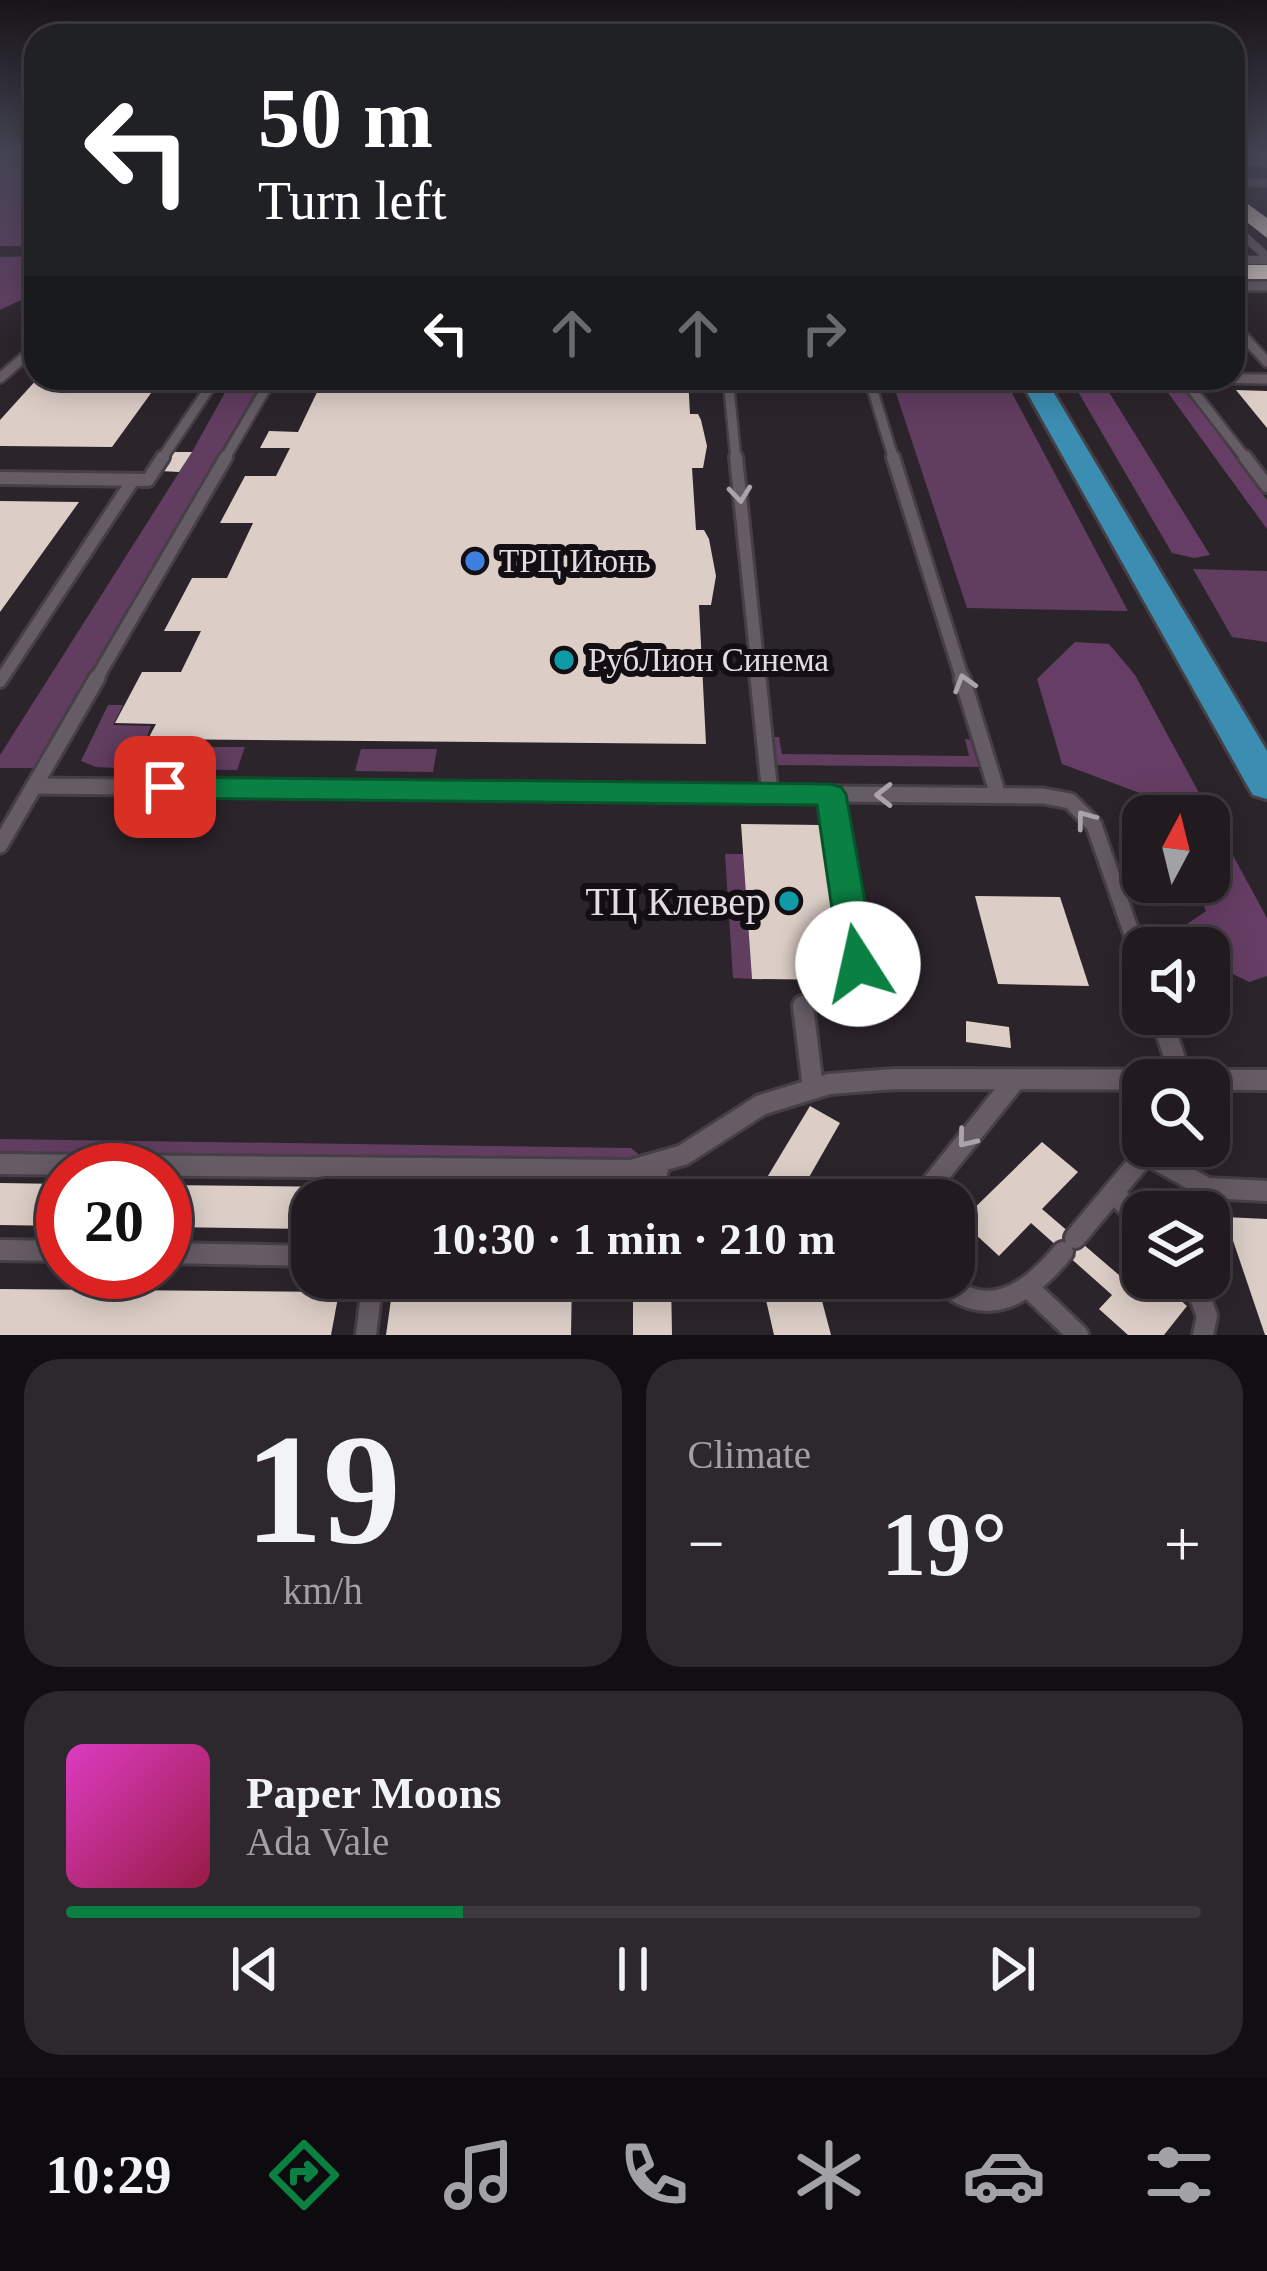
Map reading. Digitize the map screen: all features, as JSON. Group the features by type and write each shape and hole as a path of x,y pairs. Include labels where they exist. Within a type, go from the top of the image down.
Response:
{"main road":[{"path":"1039,390 1267,785"}],"lane":[{"path":"1245,237 1267,258"},
{"path":"1245,338 1267,362"},
{"path":"0,378 24,357"},
{"path":"0,478 148,480 207,390"},
{"path":"0,845 265,390"},
{"path":"729,390 770,794"},
{"path":"873,390 998,795"},
{"path":"1192,390 1267,485"},
{"path":"0,680 133,480"},
{"path":"34,786 998,795 1070,801 1085,812 1128,927"},
{"path":"830,794 860,973"},
{"path":"803,1006 813,1088"},
{"path":"0,1164 631,1170 659,1165 761,1105 813,1088 895,1079 1122,1080"},
{"path":"936,1179 1015,1080"},
{"path":"1230,1080 1267,1080"},
{"path":"656,1179 659,1165"},
{"path":"975,1298 983,1300 1030,1289 1135,1167"},
{"path":"1175,1167 1207,1188 1267,1191"},
{"path":"1114,1194 1122,1201"},
{"path":"0,1250 36,1251"},
{"path":"192,1254 291,1256"},
{"path":"1030,1289 1078,1335"},
{"path":"366,1335 370,1299"},
{"path":"1201,1299 1207,1316 1203,1335"}],"shaded area":[{"path":"0,217 24,217 24,246 0,246"},
{"path":"24,256 24,299 0,310 0,257"},
{"path":"226,390 257,390 34,768 0,768 0,755"},
{"path":"895,390 1010,390 1128,611 967,608"},
{"path":"1077,390 1108,390 1210,555 1194,558 1172,553"},
{"path":"1166,390 1187,392 1267,500 1267,529"},
{"path":"1193,569 1267,571 1267,642 1232,637"},
{"path":"1075,642 1109,644 1135,675 1200,795 1145,795 1062,764 1037,679"},
{"path":"108,705 123,705 113,725 151,726 135,769 96,767 81,761"},
{"path":"772,737 779,737 782,754 969,756 965,739 977,741 983,767 777,765"},
{"path":"164,747 245,747 237,770 153,769"},
{"path":"361,749 437,749 433,772 355,771"},
{"path":"1230,850 1267,918 1267,976 1249,982 1230,972 1230,927 1183,927 1206,911 1202,903 1230,903"},
{"path":"725,854 743,854 752,979 733,978"},
{"path":"0,1139 631,1148 648,1162 192,1160 192,1143 36,1143 36,1159 0,1159"}],"building":[{"path":"1245,217 1267,218 1267,238 1245,221"},
{"path":"1245,263 1267,264 1267,280 1245,280"},
{"path":"27,390 153,390 112,447 0,446 0,420"},
{"name":"ТРЦ Июнь","path":"318,390 689,390 690,414 698,414 707,446 703,468 692,468 696,530 704,530 709,539 716,576 711,605 699,605 706,744 148,739 156,724 115,723 142,672 181,672 201,631 164,631 192,578 227,578 253,523 220,523 245,476 276,476 290,448 260,448 269,431 298,432"},
{"path":"1236,390 1267,391 1267,428"},
{"path":"173,452 192,452 179,472 160,471"},
{"path":"0,501 79,502 0,612"},
{"name":"ТЦ Клевер","path":"741,824 821,825 839,949 850,949 852,969 843,968 845,980 752,979"},
{"path":"975,896 1060,897 1089,986 998,984"},
{"path":"966,1021 1009,1027 1011,1048 966,1042"},
{"path":"810,1106 840,1123 808,1179 766,1179"},
{"path":"1042,1142 1078,1172 1042,1209 1122,1278 1122,1299 1179,1299 1187,1306 1164,1335 1128,1335 1099,1309 1112,1295 1031,1223 999,1256 975,1234 975,1207"},
{"path":"0,1183 36,1184 36,1226 0,1225"},
{"path":"192,1185 291,1186 291,1229 192,1227"},
{"path":"1230,1217 1267,1219 1265,1335 1230,1232"},
{"path":"0,1289 36,1289 36,1299 192,1299 192,1291 291,1292 291,1299 338,1299 331,1335 0,1335"},
{"path":"391,1299 572,1299 571,1335 386,1335"},
{"path":"633,1299 671,1299 672,1335 633,1335"},
{"path":"766,1299 822,1299 831,1335 774,1335"}],"place":[{"name":"ТРЦ Июнь","path":"475,561"},
{"name":"РубЛион Синема","path":"564,660"},
{"name":"ТЦ Клевер","path":"789,901"}],"route":[{"path":"165,787 830,794 858,964"}]}
